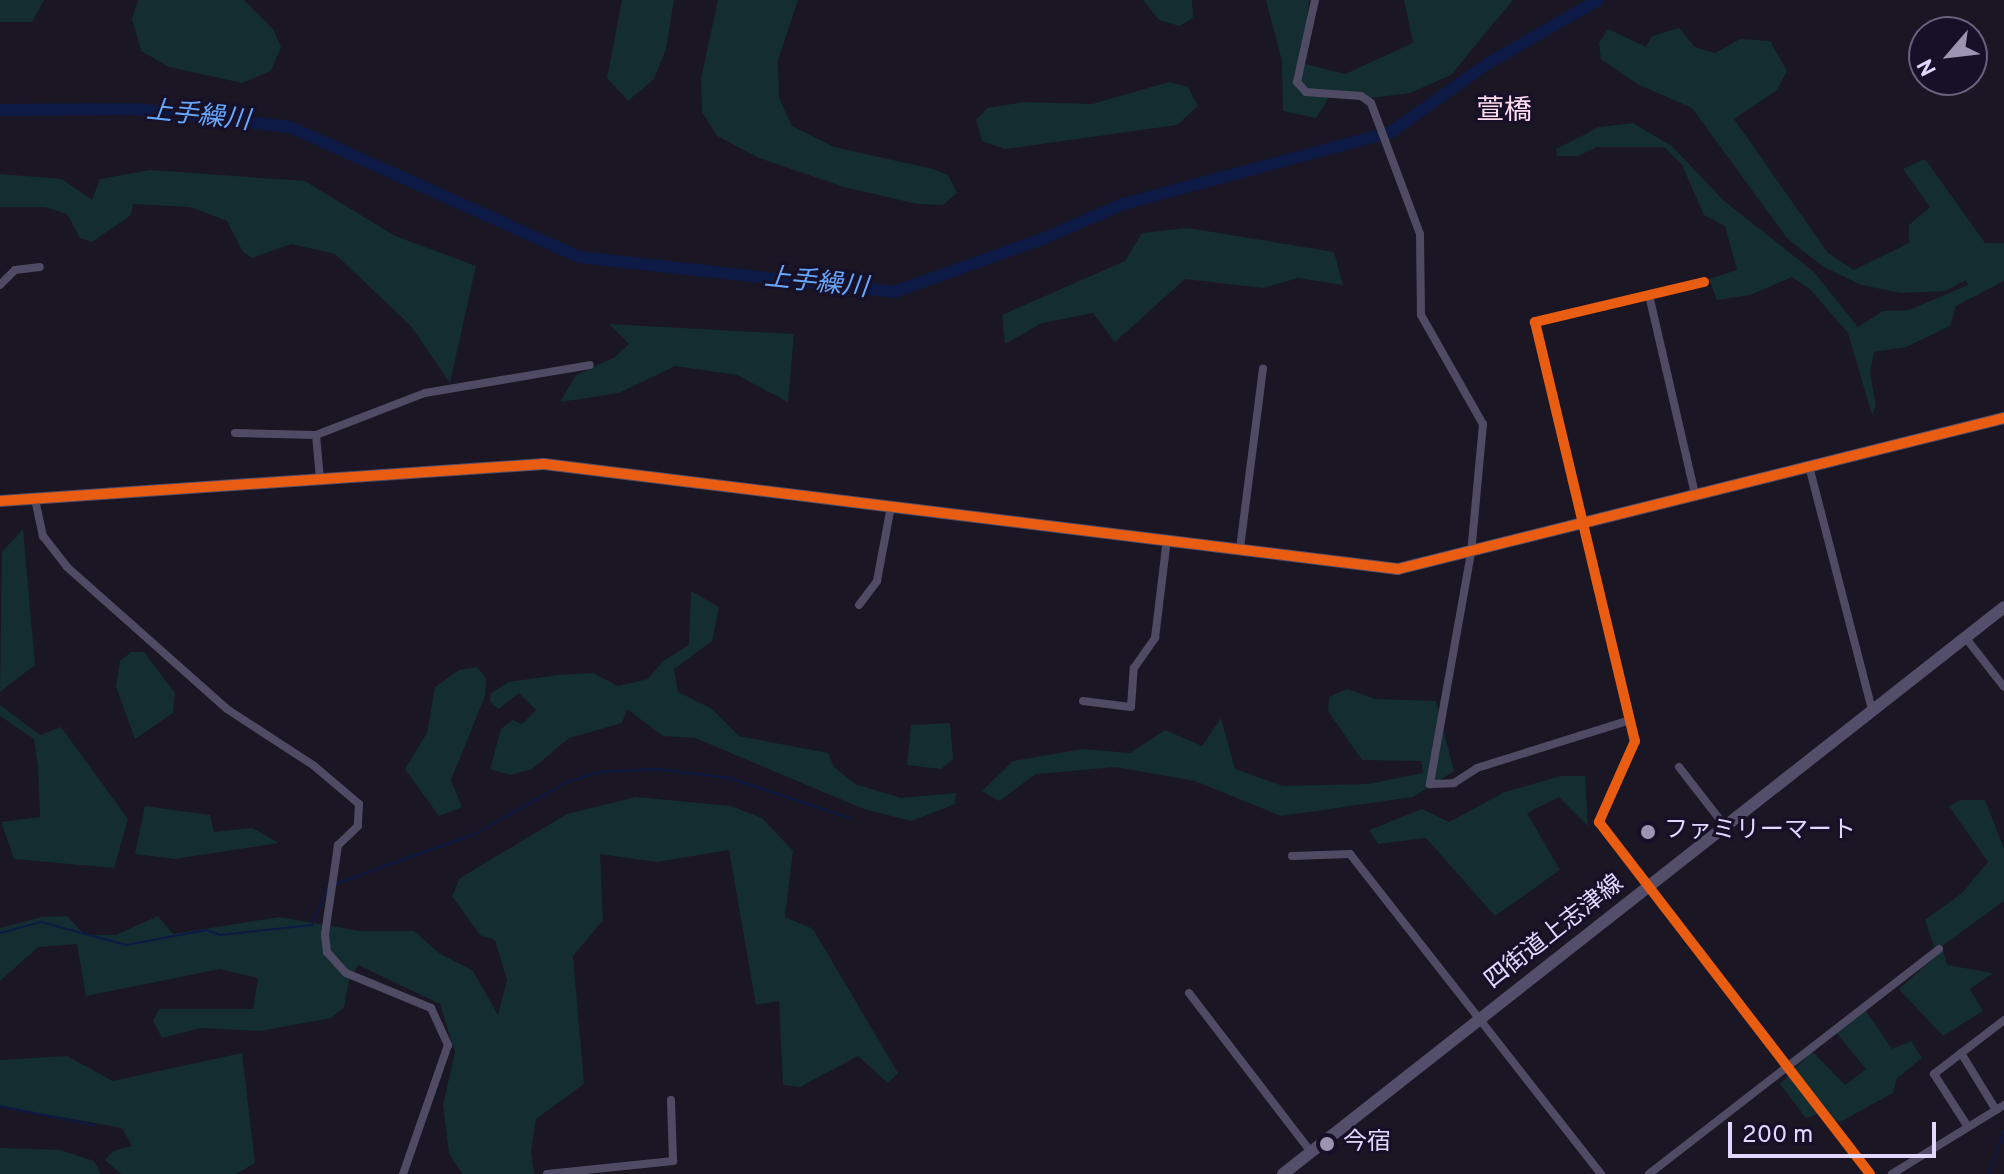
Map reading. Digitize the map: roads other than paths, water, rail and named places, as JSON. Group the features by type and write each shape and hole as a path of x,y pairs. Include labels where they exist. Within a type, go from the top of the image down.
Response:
{"street":[{"path":"1315,0 1297,82 1306,92 1361,96 1371,103 1420,234 1421,315 1483,424 1471,553 1430,784 1454,783 1477,768 1630,720"},
{"path":"0,285 15,270 40,267"},
{"path":"1704,282 1535,322 1635,746 1599,822 1645,888 1870,1174"},
{"path":"1649,295 1695,494"},
{"path":"235,433 316,435 425,393 590,365"},
{"path":"1240,548 1263,368"},
{"path":"0,501 544,464 1398,569 2004,418"},
{"path":"316,435 320,479"},
{"path":"1809,466 1872,710"},
{"path":"35,499 43,536 67,567 227,709 313,765 359,804 358,826 338,845 325,934 327,952 346,973 431,1008 448,1045 403,1174"},
{"path":"859,605 877,581 891,506"},
{"path":"1083,701 1131,707 1134,668 1155,638 1167,539"},
{"name":"四街道上志津線","path":"1283,1174 2004,607"},
{"path":"1965,637 2004,687"},
{"path":"1679,767 1725,826"},
{"path":"1292,856 1350,854 1601,1174"},
{"path":"1649,1174 1939,949"},
{"path":"1189,993 1311,1152"},
{"path":"1968,1127 1934,1074 2004,1020"},
{"path":"1892,1174 2000,1108 1961,1053"},
{"path":"547,1174 602,1171 673,1161 671,1100"}],"waterway":[{"name":"上手繰川","path":"0,110 136,109 290,127 579,257 894,292 1045,238 1123,204 1391,132 1487,64 1598,0"},
{"path":"335,884 475,834 567,782 600,772 657,769 729,778 850,818"},
{"path":"0,933 41,922 126,945 207,930 220,935 312,925 329,885"},
{"path":"0,1106 94,1125"},
{"path":"1989,1174 2004,1130"}],"place":[{"name":"ファミリーマート","path":"1648,832"},
{"name":"今宿","path":"1327,1144"}],"district":[{"name":"萱橋","path":"1504,112"}]}
